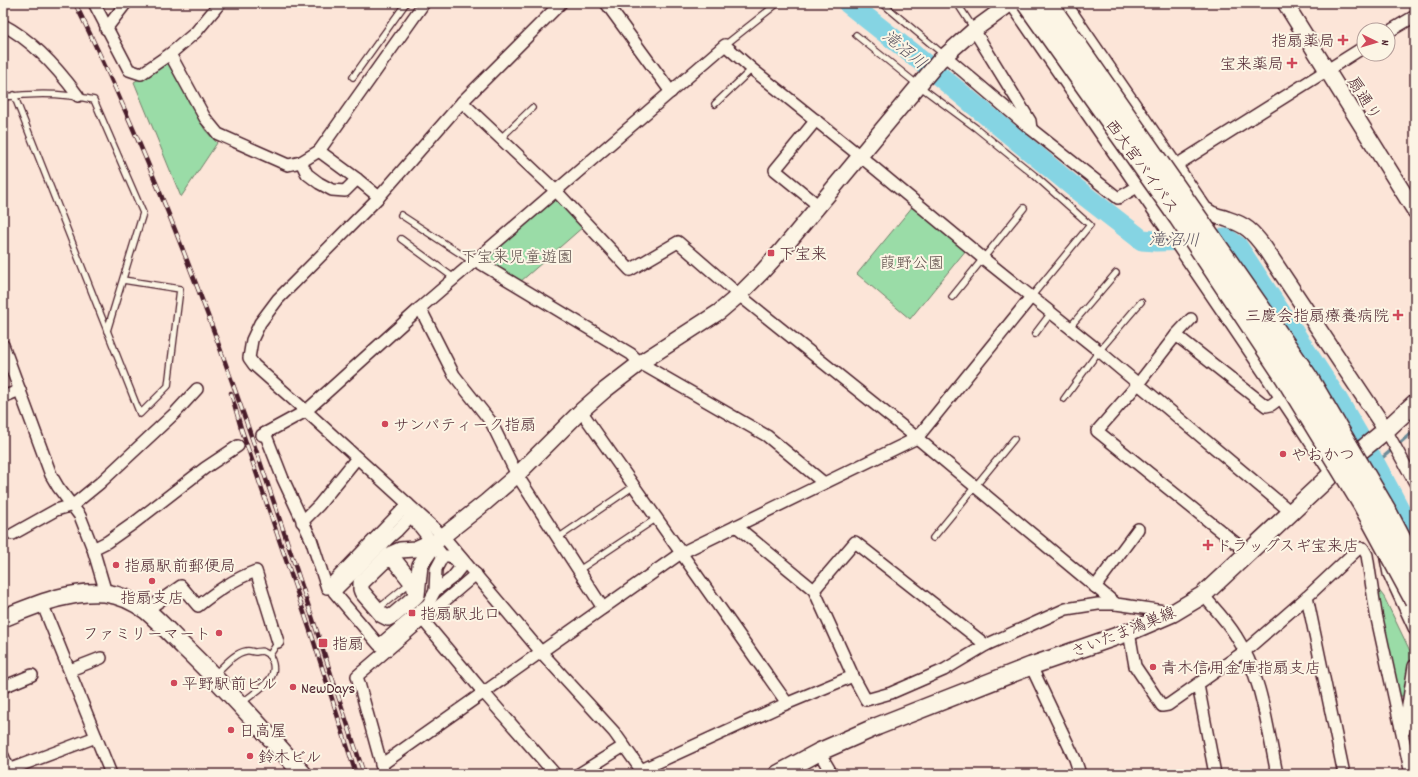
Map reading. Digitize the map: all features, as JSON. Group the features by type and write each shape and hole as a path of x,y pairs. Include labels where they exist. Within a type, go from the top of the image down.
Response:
{"highway":[{"name":"西大宮バイパス","path":"1027,3 1179,217 1286,378 1363,504 1415,600"},
{"name":"西大宮バイパス","path":"1047,3 1309,380 1382,504 1415,567"}],"main road":[{"name":"さいたま鴻巣線","path":"778,774 819,752 878,726 1031,666 1129,632 1173,613 1203,594 1292,513 1333,473 1383,432 1415,403"},
{"path":"3,618 42,603 74,594 106,593 127,599 147,612 213,676 303,774"}],"street":[{"path":"94,3 106,29 129,70 141,74 170,54 196,32 220,3"},
{"path":"106,29 126,3"},
{"path":"561,3 462,102 379,197 278,299 260,323 252,340 249,358 254,365 357,458 474,576 614,732 643,772 787,703 853,676"},
{"path":"606,3 671,92"},
{"path":"438,540 415,549 396,552 385,560 361,583 360,586 362,592 385,617 391,617 414,588 420,565 438,540 517,474 581,411 640,363 696,328 739,295 777,257 920,82 942,58 974,30 1012,3 1166,224 1283,396 1333,473 1386,558 1390,574 1415,630"},
{"path":"1063,3 1204,209 1213,216 1225,218 1251,230 1264,247 1314,321 1415,483"},
{"name":"扇通り","path":"1285,3 1415,211"},
{"path":"170,54 205,118 218,134 288,165 301,162 319,151 422,4"},
{"path":"1396,27 1415,16"},
{"path":"3,24 16,32 36,49 68,82 78,96"},
{"path":"974,30 1030,121 1031,129"},
{"path":"408,509 327,588 311,539 302,522 264,434 306,411 454,278 725,45 752,70 816,120 1050,313 1099,351 1292,513"},
{"path":"1175,166 1356,52"},
{"path":"942,58 1118,198 1139,186"},
{"path":"462,102 556,191 630,270 678,242 739,295 917,438 1116,604"},
{"path":"816,120 775,170 818,206"},
{"path":"319,151 379,197"},
{"path":"301,162 307,174 332,190 345,191 357,179"},
{"path":"474,261 631,354 640,363 767,436 824,483"},
{"path":"474,576 357,676 383,770 484,693 681,553 917,438 1031,297"},
{"path":"420,308 454,375 491,422 517,474 603,608"},
{"path":"1191,319 1176,335 1138,384 1097,431 1248,553"},
{"path":"1176,335 1266,406 1272,405 1283,396"},
{"path":"3,345 51,474 58,487 80,516 93,549 106,593"},
{"path":"13,534 56,510 73,505 100,483 175,413 197,389"},
{"path":"3,397 20,390"},
{"path":"581,411 787,703"},
{"path":"93,549 107,542 129,527 205,468 238,446"},
{"path":"302,522 319,505 357,458"},
{"path":"408,509 334,592 379,645 428,604 435,591 452,578 461,567"},
{"path":"736,526 814,590 853,676 866,700 891,693 944,670 986,646 1066,609 1098,604 1116,604 1173,613"},
{"path":"1096,587 1138,530"},
{"path":"435,591 436,568 443,556 438,540"},
{"path":"814,590 855,542 986,646"},
{"path":"1129,632 1135,666 1162,706 1168,705 1245,651 1307,597 1358,548 1363,548 1367,555 1376,614 1411,774"},
{"path":"443,556 451,556 461,567 474,576"},
{"path":"385,560 392,559 395,561 414,588"},
{"path":"147,612 151,607 180,586 198,606 225,586 256,571 278,642"},
{"path":"1203,594 1236,635 1245,651 1257,681 1277,774"},
{"path":"1307,597 1344,774"},
{"path":"42,603 111,774"},
{"path":"423,620 555,774"},
{"path":"70,670 101,658"},
{"path":"1031,666 1075,759 1080,774"},
{"path":"1403,738 1414,666"},
{"path":"3,687 32,675"},
{"path":"1198,685 1214,774"},
{"path":"3,756 8,772 96,737"},
{"path":"579,774 624,746"},
{"path":"819,752 832,774"}],"lane":[{"path":"353,77 406,3"},
{"path":"725,45 778,3"},
{"path":"882,3 942,58"},
{"path":"957,3 974,30"},
{"path":"856,35 920,82 1034,175 1090,225 1031,297"},
{"path":"715,104 752,70"},
{"path":"3,97 43,95 78,96 94,100 143,213 107,332"},
{"path":"14,96 140,414 168,386 180,289 123,280"},
{"path":"501,138 532,108"},
{"path":"952,297 1024,208"},
{"path":"401,215 474,261"},
{"path":"401,239 454,278"},
{"path":"1069,328 1116,273"},
{"path":"1064,399 1099,351 1141,302"},
{"path":"1035,334 1050,313"},
{"path":"933,538 1014,439"},
{"path":"558,538 634,486"},
{"path":"579,570 657,518"},
{"path":"269,656 278,642"},
{"path":"213,676 234,658 245,651 261,651 265,652 269,656 274,667 274,673 240,704"}],"green space":[{"path":"169,62 205,130 217,143 181,197 134,82"},
{"name":"下宝来児童遊園","path":"556,197 584,226 520,282 482,259"},
{"name":"葭野公園","path":"913,206 966,250 910,319 857,274"},
{"path":"1375,585 1384,597 1412,655 1404,696 1400,696"}],"waterway":[{"name":"滝沼川","path":"848,3 925,64 1075,188 1142,240 1227,239 1237,246 1337,399 1375,464 1415,539"},
{"path":"1375,464 1415,430"}],"railway":[{"path":"75,3 119,96 159,191 233,383 364,774"},
{"path":"231,393 241,428 313,639 356,774"}],"place":[{"name":"指扇薬局","path":"1343,40"},
{"name":"宝来薬局","path":"1292,63"},
{"name":"下宝来","path":"771,253"},
{"name":"三慶会指扇療養病院","path":"1398,315"},
{"name":"サンパティーク指扇","path":"385,424"},
{"name":"やおかつ","path":"1283,454"},
{"name":"ドラッグスギ宝来店","path":"1208,545"},
{"name":"指扇駅前郵便局","path":"116,565"},
{"name":"指扇支店","path":"152,581"},
{"name":"指扇駅北口","path":"412,613"},
{"name":"ファミリーマート","path":"219,633"},
{"name":"指扇","path":"323,643"},
{"name":"青木信用金庫指扇支店","path":"1153,667"},
{"name":"平野駅前ビル","path":"174,683"},
{"name":"NewDays","path":"293,687"},
{"name":"日高屋","path":"231,730"},
{"name":"鈴木ビル","path":"250,756"}]}
